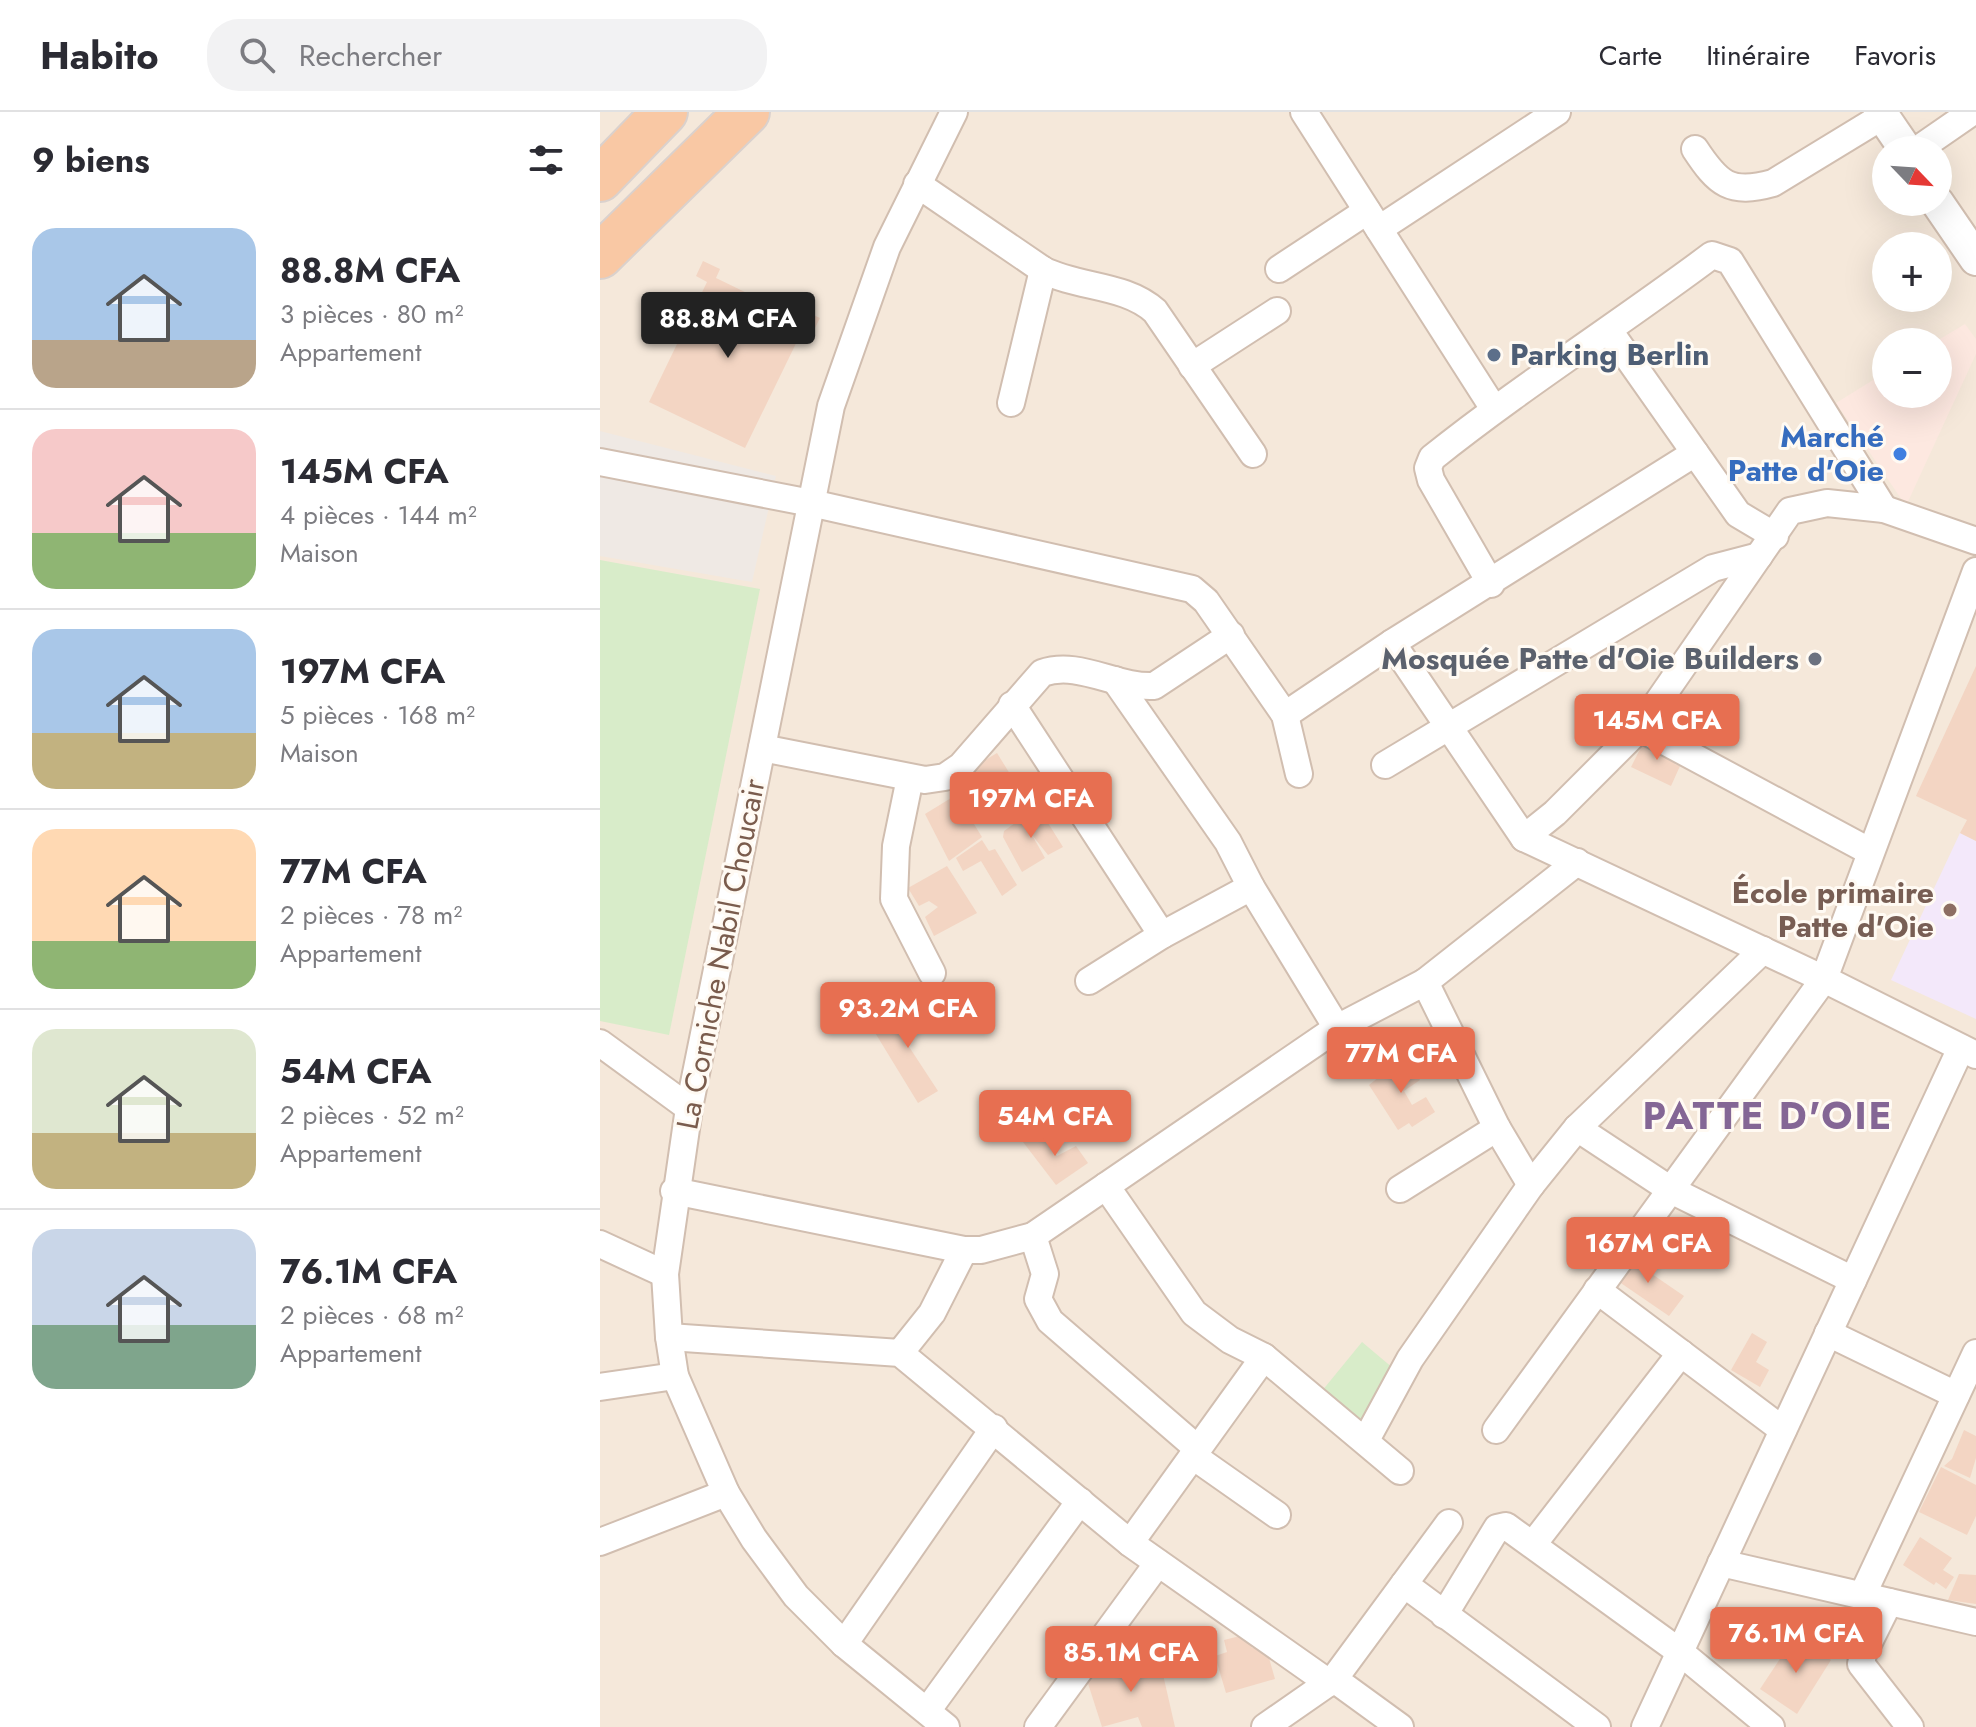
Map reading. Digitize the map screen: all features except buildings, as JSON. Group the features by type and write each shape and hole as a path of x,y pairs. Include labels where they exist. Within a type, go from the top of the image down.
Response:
{"highway":[{"path":"600,179 665,112"},
{"path":"600,256 747,112"}],"street":[{"name":"La Corniche Nabil Choucair","path":"941,1723 844,1644 796,1596 754,1539 726,1493 675,1376 665,1274 674,1191 689,1108 831,406 887,247 954,112"},
{"path":"1304,112 1494,409"},
{"path":"1279,269 1373,220 1557,112"},
{"path":"1937,136 1972,112"},
{"path":"1695,149 1719,181 1734,188 1753,189 1773,183 1881,114 1896,136"},
{"path":"917,184 1043,270 1063,280 1142,299 1155,311 1253,454"},
{"path":"1947,216 1976,259"},
{"path":"1491,584 1428,468 1432,458 1494,409 1610,332 1712,255 1730,261 1884,509"},
{"path":"1011,403 1043,270"},
{"path":"1192,366 1277,311"},
{"path":"1610,332 1738,514 1767,546"},
{"path":"1285,715 1392,643 1491,584 1695,453"},
{"path":"600,462 811,503 1192,589 1206,601 1285,715 1299,774"},
{"path":"1524,838 1555,813 1640,728 1790,511 1827,503 1884,509 1976,541"},
{"path":"1385,765 1713,568 1767,546"},
{"path":"1496,1430 1824,979 1869,851 1976,571"},
{"path":"762,748 910,778 945,777 953,772 1042,673 1056,668 1139,687 1154,686 1231,635"},
{"path":"1392,643 1524,838 1824,979 1968,1051 1853,1280 1645,1727"},
{"path":"1115,680 1228,842 1251,887 1337,1028"},
{"path":"1012,705 1162,935"},
{"path":"1640,728 1869,851"},
{"path":"910,778 896,846 894,899 932,973"},
{"path":"674,1191 964,1250 981,1250 1033,1236 1337,1028 1425,982 1577,862"},
{"path":"1089,981 1162,935 1251,887"},
{"path":"1366,1440 1410,1359 1531,1185 1577,1128 1763,950"},
{"path":"1425,982 1497,1128 1531,1185"},
{"path":"600,1043 689,1108"},
{"path":"1400,1189 1497,1128"},
{"path":"1577,1128 1671,1190 1853,1280"},
{"path":"1106,1186 1194,1313 1230,1340 1264,1357 1400,1471"},
{"path":"1033,1236 1045,1274 1038,1299 1050,1321 1196,1452 1277,1515"},
{"path":"600,1244 665,1274"},
{"path":"900,1353 932,1313 964,1250"},
{"path":"1597,1290 1783,1430"},
{"path":"1828,1333 1956,1395"},
{"path":"669,1337 900,1353 1130,1543 1400,1727"},
{"path":"1534,1543 1681,1353"},
{"path":"1862,1596 1976,1353"},
{"path":"1130,1543 1264,1357"},
{"path":"600,1387 675,1376"},
{"path":"844,1644 994,1428"},
{"path":"600,1542 726,1493"},
{"path":"941,1723 1080,1501"},
{"path":"1265,1727 1332,1681 1449,1523"},
{"path":"1444,1615 1497,1528 1506,1526 1534,1543 1680,1652 1761,1723"},
{"path":"1038,1727 1158,1563"},
{"path":"1721,1563 1976,1622"},
{"path":"1404,1584 1597,1727"},
{"path":"1889,1602 1861,1664 1910,1727"}],"shaded area":[{"path":"600,112 1976,112 1976,1727 600,1727"},
{"name":"Marché Patte d'Oie","path":"1965,324 1976,339 1976,354 1952,406 1952,332"},
{"name":"Marché Patte d'Oie","path":"1872,381 1872,408 1951,408 1906,506 1836,403"},
{"path":"600,431 776,476 752,582 600,556"},
{"name":"École primaire Patte d'Oie","path":"1960,833 1976,841 1976,1019 1891,980"}],"green space":[{"path":"600,560 760,589 669,1035 600,1021"},
{"path":"1362,1342 1400,1374 1355,1428 1317,1397"}],"place":[{"name":"Parking Berlin","path":"1494,355"},
{"name":"Marché Patte d'Oie","path":"1900,454"},
{"name":"Mosquée Patte d'Oie Builders","path":"1815,659"},
{"name":"École primaire Patte d'Oie","path":"1950,910"}],"district":[{"name":"PATTE D'OIE","path":"1768,1116"}]}
